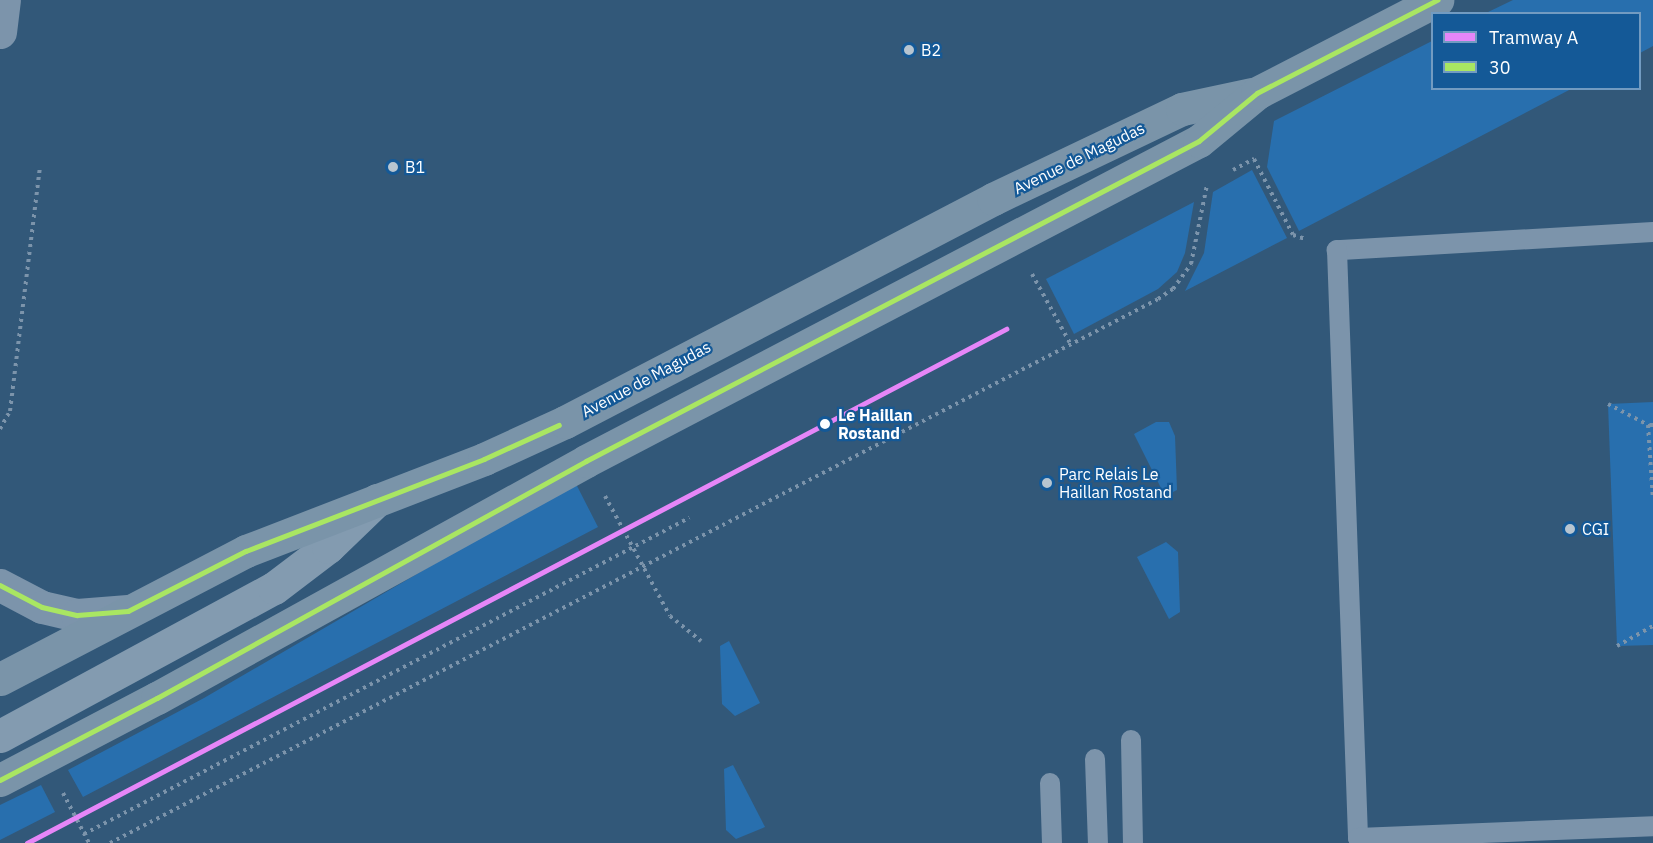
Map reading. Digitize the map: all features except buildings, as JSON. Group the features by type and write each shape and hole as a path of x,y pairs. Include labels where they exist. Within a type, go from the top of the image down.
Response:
{"main road":[{"name":"Avenue de Magudas","path":"0,780 157,698 586,461 1199,141 1257,93 1437,0"},
{"name":"Avenue de Magudas","path":"0,679 128,610 246,551 484,459 565,422 993,199 1182,109 1257,93"},
{"path":"0,736 274,588 328,547 377,500"}],"street":[{"path":"0,32 4,0"},
{"path":"0,585 42,607 77,615 128,610"}],"lane":[{"path":"1653,232 1337,250 1358,838 1653,826"},
{"path":"1131,740 1133,843"},
{"path":"1095,759 1098,843"},
{"path":"1050,783 1052,843"}],"path":[{"path":"1254,159 1293,235"},
{"path":"0,429 10,411 40,168"},
{"path":"110,843 642,564 1158,299 1184,277 1197,248 1207,183 1213,176"},
{"path":"1608,404 1651,426 1653,500"},
{"path":"586,461 670,616 701,641"},
{"path":"84,834 689,519"},
{"path":"1617,646 1653,626"}],"shaded area":[{"path":"1513,0 1653,0 1653,46 1641,52 1641,12 1488,12"},
{"path":"1431,42 1431,90 1569,90 1299,231 1267,167 1274,121"},
{"path":"1252,170 1287,238 1185,291 1204,253 1213,192"},
{"path":"1194,202 1185,253 1177,272 1158,289 1074,334 1046,279"},
{"path":"1653,402 1653,645 1617,646 1608,404"},
{"path":"1156,422 1169,422 1175,436 1177,490 1165,496 1134,434"},
{"path":"575,482 598,527 83,797 68,770 204,698"},
{"path":"1166,542 1178,552 1180,612 1169,619 1137,557"},
{"path":"729,641 760,703 735,716 722,704 720,646"},
{"path":"733,765 765,827 736,839 726,830 724,769"},
{"path":"41,785 55,812 0,840 0,805"}],"tram line":[{"name":"A","path":"27,843 1006,329"}],"transit line":[{"name":"30","path":"0,780 157,698 586,461 1199,141 1257,93 1437,0"},
{"name":"30","path":"0,585 42,607 77,615 128,611 246,551 484,459 559,425"}],"place":[{"name":"B2","path":"909,50"},
{"name":"B1","path":"393,167"},
{"name":"Le Haillan Rostand","path":"825,424"},
{"name":"Parc Relais Le Haillan Rostand","path":"1047,483"},
{"name":"CGI","path":"1570,529"}]}
